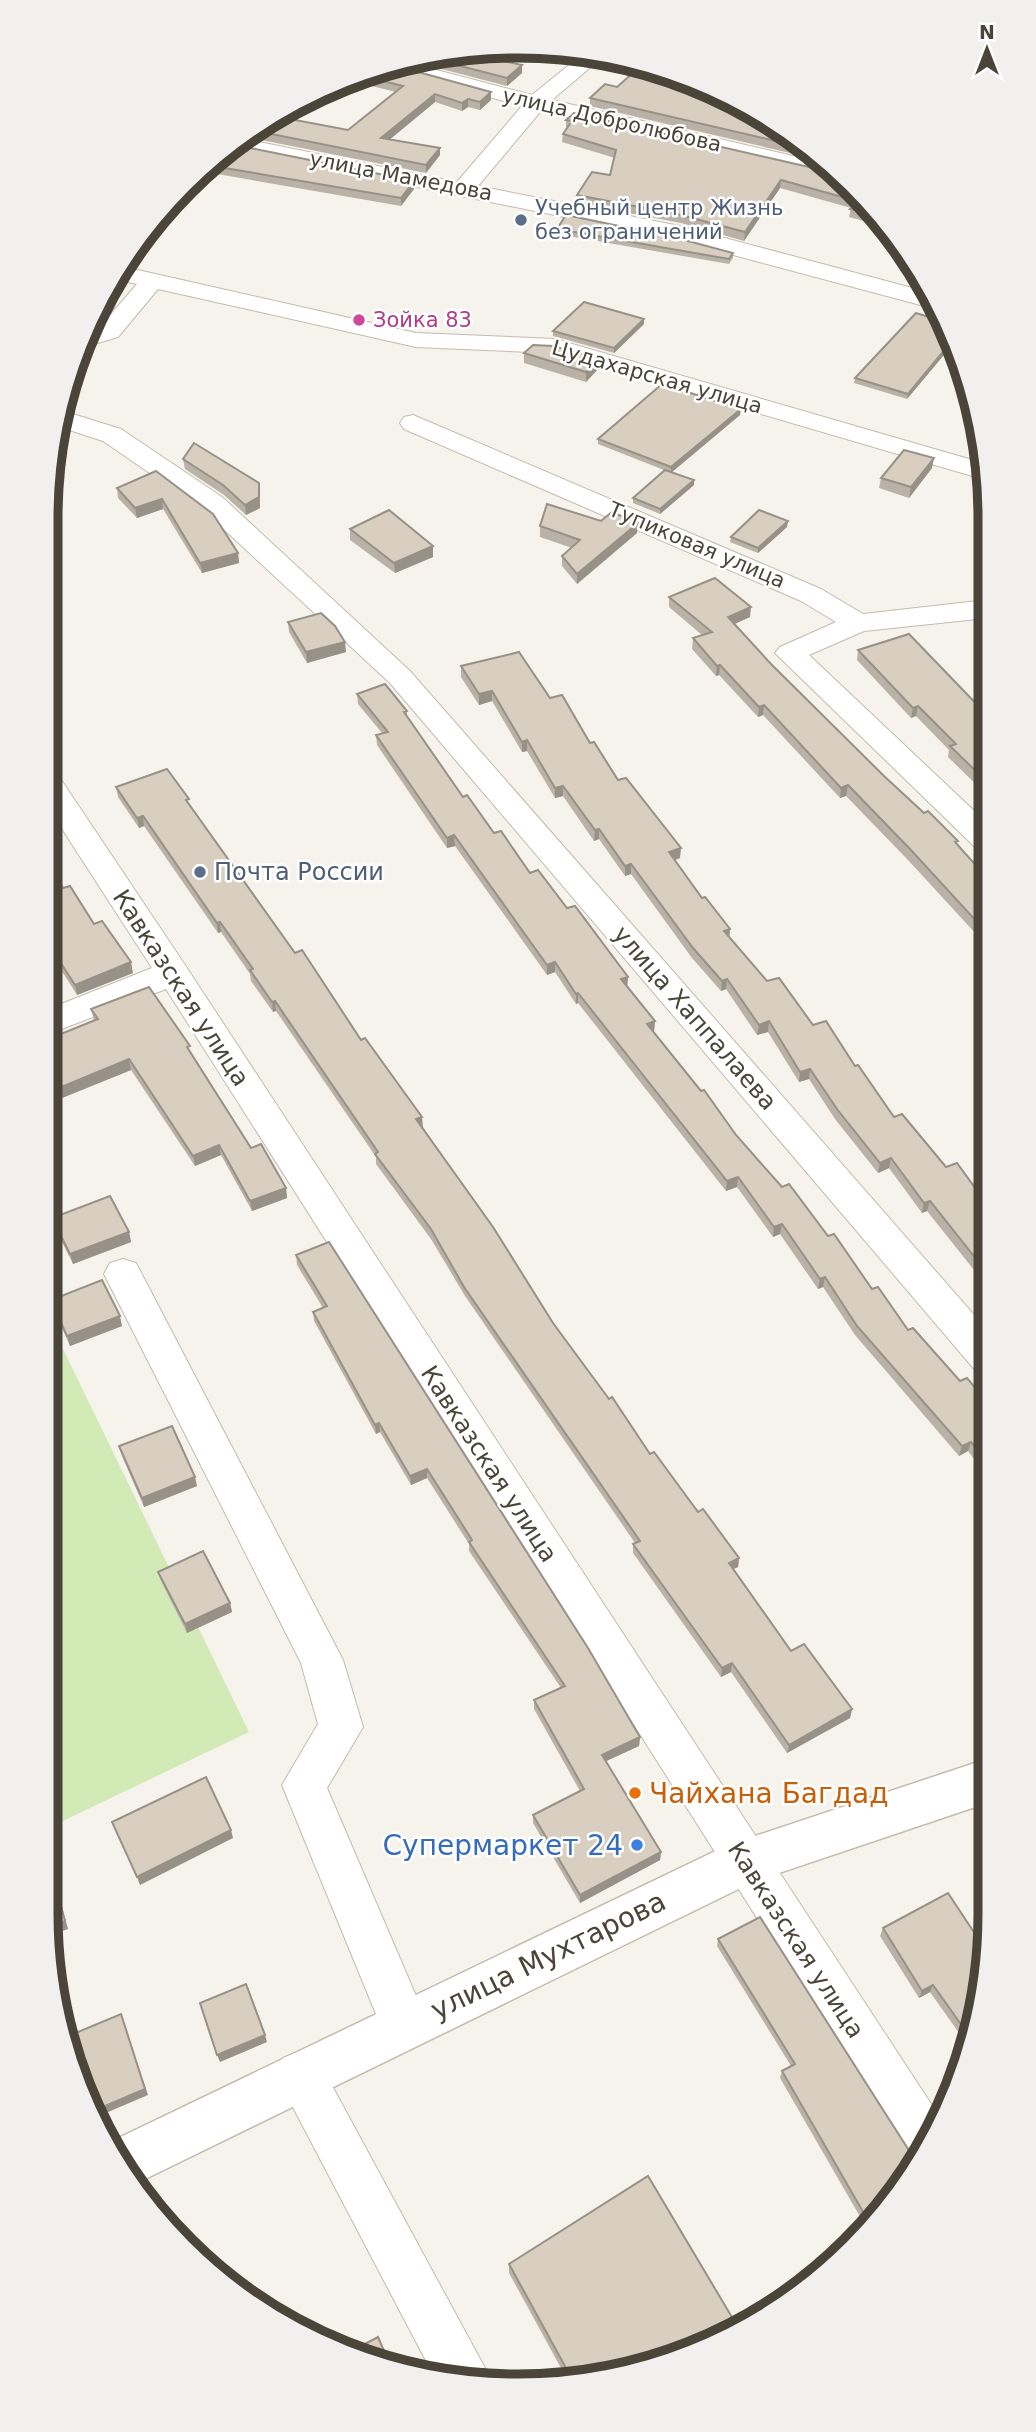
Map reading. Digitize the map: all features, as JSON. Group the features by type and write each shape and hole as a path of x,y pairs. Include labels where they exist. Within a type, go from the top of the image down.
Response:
{"street":[{"path":"463,188 536,103 584,63"},
{"name":"улица Добролюбова","path":"413,70 536,103 816,168"},
{"name":"улица Мамедова","path":"247,146 680,233 922,298"},
{"name":"Цудахарская улица","path":"127,275 416,340 555,346 975,469"},
{"path":"95,337 108,332 151,282"},
{"name":"улица Хаппалаева","path":"68,421 112,435 212,503 400,677 978,1346"},
{"name":"Тупиковая улица","path":"414,423 811,595 858,623"},
{"path":"978,610 858,623 790,653 978,832"},
{"name":"Кавказская улица","path":"58,805 173,973 922,2134"},
{"path":"58,1018 173,973"},
{"path":"123,1274 322,1660 341,1727 304,1785 404,2024"},
{"name":"улица Мухтарова","path":"129,2160 404,2024 745,1861 978,1784"},
{"path":"300,2075 460,2370"}],"green space":[{"path":"58,1339 249,1732 58,1823"}],"building":[{"path":"501,59 522,65 507,78 450,63"},
{"path":"412,70 491,92 480,102 468,99 462,103 435,94 381,138 440,148 426,165 265,133 288,119 348,130 403,86 378,80"},
{"path":"634,72 666,82 722,105 785,143 590,98 605,84 617,87"},
{"path":"574,113 817,169 849,199 781,180 745,232 681,215 577,195 592,172 610,175 616,150 563,134 572,121 566,120"},
{"path":"246,147 414,181 401,198 221,167"},
{"path":"566,215 677,238 733,253 729,259 557,229"},
{"path":"584,302 644,319 614,348 553,331"},
{"path":"916,313 933,318 946,349 908,394 855,378"},
{"path":"533,345 553,346 599,359 586,372 524,353"},
{"path":"662,384 741,409 671,467 598,439"},
{"path":"194,443 259,483 259,497 245,505 223,485 183,459"},
{"path":"904,450 934,458 911,487 881,478"},
{"path":"665,470 694,480 660,509 633,498"},
{"path":"156,471 213,514 238,553 200,563 162,499 135,508 117,488"},
{"path":"547,504 601,521 612,512 638,523 577,574 562,556 580,540 540,526"},
{"path":"389,510 433,546 394,563 350,529"},
{"path":"759,510 788,521 758,548 731,537"},
{"path":"715,578 751,607 728,617 771,664 884,776 924,813 928,811 958,841 955,842 978,868 978,923 848,785 841,788 764,705 759,707 720,665 717,666 693,638 712,632 669,597"},
{"path":"321,613 335,626 345,642 306,652 288,622"},
{"path":"909,634 978,706 978,773 950,746 956,744 918,706 913,708 858,650"},
{"path":"519,652 550,698 562,695 590,743 594,742 618,780 626,778 681,848 669,852 702,898 705,897 730,929 724,931 767,981 779,978 813,1025 826,1021 855,1066 858,1065 894,1117 902,1114 946,1167 957,1163 978,1192 978,1261 930,1201 924,1203 891,1158 880,1163 837,1109 810,1069 800,1072 769,1021 759,1025 727,979 722,981 693,948 631,864 625,866 599,829 595,830 563,786 555,788 527,740 522,742 492,691 479,694 461,666"},
{"path":"385,684 407,711 404,712 463,797 467,795 494,833 501,831 530,873 538,870 567,908 575,906 628,977 621,979 655,1021 647,1024 701,1091 704,1090 736,1135 782,1187 789,1184 828,1236 834,1234 872,1289 878,1287 908,1330 913,1328 960,1381 967,1378 978,1391 978,1451 971,1442 962,1446 857,1326 825,1277 820,1279 782,1224 774,1227 738,1177 727,1181 578,993 576,994 555,962 547,965 454,835 447,838 376,735 388,732 357,694"},
{"path":"167,769 189,799 186,800 295,953 302,950 361,1040 365,1038 422,1117 416,1119 493,1227 553,1323 609,1399 612,1397 650,1454 654,1452 698,1512 703,1509 739,1558 729,1563 791,1651 804,1644 852,1709 789,1745 732,1663 722,1668 633,1544 640,1541 464,1287 431,1229 375,1154 378,1152 275,1001 272,1002 250,970 253,969 220,922 217,923 143,816 137,818 116,787"},
{"path":"58,880 63,888 70,886 94,924 102,921 131,962 75,985 58,959"},
{"path":"149,987 190,1046 187,1047 251,1148 261,1144 286,1188 250,1201 219,1145 193,1156 129,1059 59,1088 58,1035 98,1019 91,1009"},
{"path":"110,1196 129,1232 70,1254 58,1230 58,1216"},
{"path":"329,1242 588,1648 640,1737 602,1755 661,1852 580,1895 533,1815 584,1789 534,1700 565,1686 469,1542 472,1540 427,1469 410,1476 379,1423 375,1425 313,1312 327,1306 296,1255"},
{"path":"102,1280 120,1316 67,1336 58,1316 58,1297"},
{"path":"172,1426 195,1477 142,1498 119,1446"},
{"path":"203,1551 230,1603 185,1624 158,1572"},
{"path":"206,1777 231,1830 137,1877 112,1822"},
{"path":"948,1893 977,1937 974,1974 964,2028 933,1985 922,1991 883,1928"},
{"path":"58,1896 65,1921 58,1924"},
{"path":"760,1917 912,2153 865,2216 782,2071 795,2064 718,1939"},
{"path":"246,1984 265,2035 217,2055 200,2003"},
{"path":"121,2014 145,2089 101,2108 73,2034"},
{"path":"648,2176 734,2321 694,2339 637,2359 568,2371 509,2264"},
{"path":"378,2337 386,2355 370,2350 361,2346"}],"place":[{"name":"Учебный центр Жизнь без ограничений","path":"521,220"},
{"name":"Зойка 83","path":"359,320"},
{"name":"Почта России","path":"200,872"},
{"name":"Чайхана Багдад","path":"635,1793"},
{"name":"Супермаркет 24","path":"637,1845"}]}
